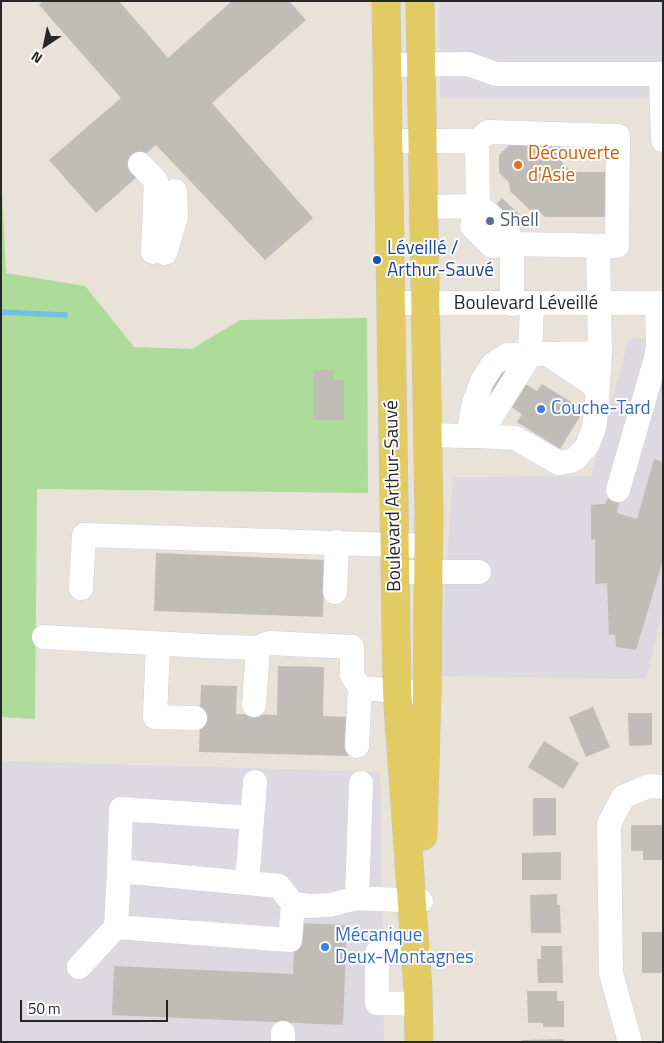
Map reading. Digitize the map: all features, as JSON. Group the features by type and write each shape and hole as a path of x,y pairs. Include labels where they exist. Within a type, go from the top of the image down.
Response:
{"main road":[{"name":"Boulevard Arthur-Sauvé","path":"386,1 397,691 416,901 419,1042"},
{"name":"Boulevard Arthur-Sauvé","path":"416,901 427,693 428,559 420,1"}],"street":[{"path":"387,65 468,64 496,74 662,74 663,140"},
{"path":"388,141 477,140 488,132 618,136 617,246 512,244"},
{"path":"477,140 478,206"},
{"path":"140,164 156,181 159,253 176,218 175,191"},
{"path":"424,207 478,206 508,232 512,244 522,304 539,355 598,388"},
{"path":"427,435 515,438 559,463 571,461 582,452 591,438 598,388 600,353 598,246"},
{"name":"Boulevard Léveillé","path":"390,303 660,303"},
{"path":"618,490 656,384 660,303"},
{"path":"474,436 477,392 493,364 507,355 600,353"},
{"path":"81,588 84,535 394,544 428,559 479,572"},
{"path":"335,592 337,542"},
{"path":"395,572 428,559"},
{"path":"44,637 258,648 269,643 352,647 352,675 360,688 357,746"},
{"path":"158,644 155,717 195,718"},
{"path":"254,706 258,648"},
{"path":"360,688 427,693"},
{"path":"247,883 255,782"},
{"path":"357,898 361,783"},
{"path":"630,1042 611,972 609,824 623,797 649,786 663,787"},
{"path":"79,967 116,927 121,809 252,818"},
{"path":"116,927 290,940 293,904 279,886 119,870"},
{"path":"293,904 330,906 357,898 416,901"},
{"path":"417,953 377,953 376,1003 418,997"}],"shaded area":[{"path":"439,1 663,1 663,98 440,98"},
{"path":"629,338 663,338 663,610 646,679 439,676 453,477 591,476"},
{"path":"1,761 380,772 384,1042 1,1042"}],"green space":[{"path":"1,170 6,273 85,286 134,347 192,349 240,320 367,318 368,493 37,489 35,719 1,717"}],"building":[{"path":"43,1 119,1 168,58 232,1 289,1 306,20 212,103 313,218 265,260 156,145 129,168 137,177 96,213 49,160 121,98 39,5"},
{"path":"558,143 562,148 562,163 572,172 606,172 605,217 545,217 537,209 530,210 510,191 509,182 499,173 499,155 509,145"},
{"path":"502,198 522,217 499,242 479,223"},
{"path":"496,366 537,391 542,384 584,410 560,449 517,422 522,414 482,389"},
{"path":"313,370 334,370 334,380 344,380 344,420 313,420"},
{"path":"654,459 663,462 663,560 636,650 616,647 615,634 609,635 607,583 595,584 595,539 591,540 591,505 605,504 609,496 620,499 617,513 637,519"},
{"path":"156,553 325,560 323,617 154,611"},
{"path":"278,666 324,667 323,716 351,717 350,756 199,752 201,685 237,686 236,714 277,715"},
{"path":"593,707 610,747 586,757 569,717"},
{"path":"628,713 652,713 652,745 629,746"},
{"path":"544,741 579,763 563,789 528,767"},
{"path":"533,798 556,798 556,835 533,836"},
{"path":"631,825 663,825 663,860 643,860 643,851 631,851"},
{"path":"561,852 561,880 522,880 522,853"},
{"path":"557,894 557,905 560,905 561,933 531,933 530,895"},
{"path":"295,923 347,925 343,1025 112,1015 114,966 293,974"},
{"path":"642,932 663,932 663,973 642,973"},
{"path":"541,946 562,946 563,983 538,983 537,959 541,959"},
{"path":"527,991 557,991 557,1001 564,1001 564,1027 543,1027 543,1023 528,1023"},
{"path":"563,1039 564,1042 522,1042 522,1040"}],"waterway":[{"path":"1,312 65,315"}],"place":[{"name":"Découverte d'Asie","path":"518,165"},
{"name":"Shell","path":"490,221"},
{"name":"Léveillé / Arthur-Sauvé","path":"377,260"},
{"name":"Couche-Tard","path":"541,409"},
{"name":"Mécanique Deux-Montagnes","path":"325,947"}]}
